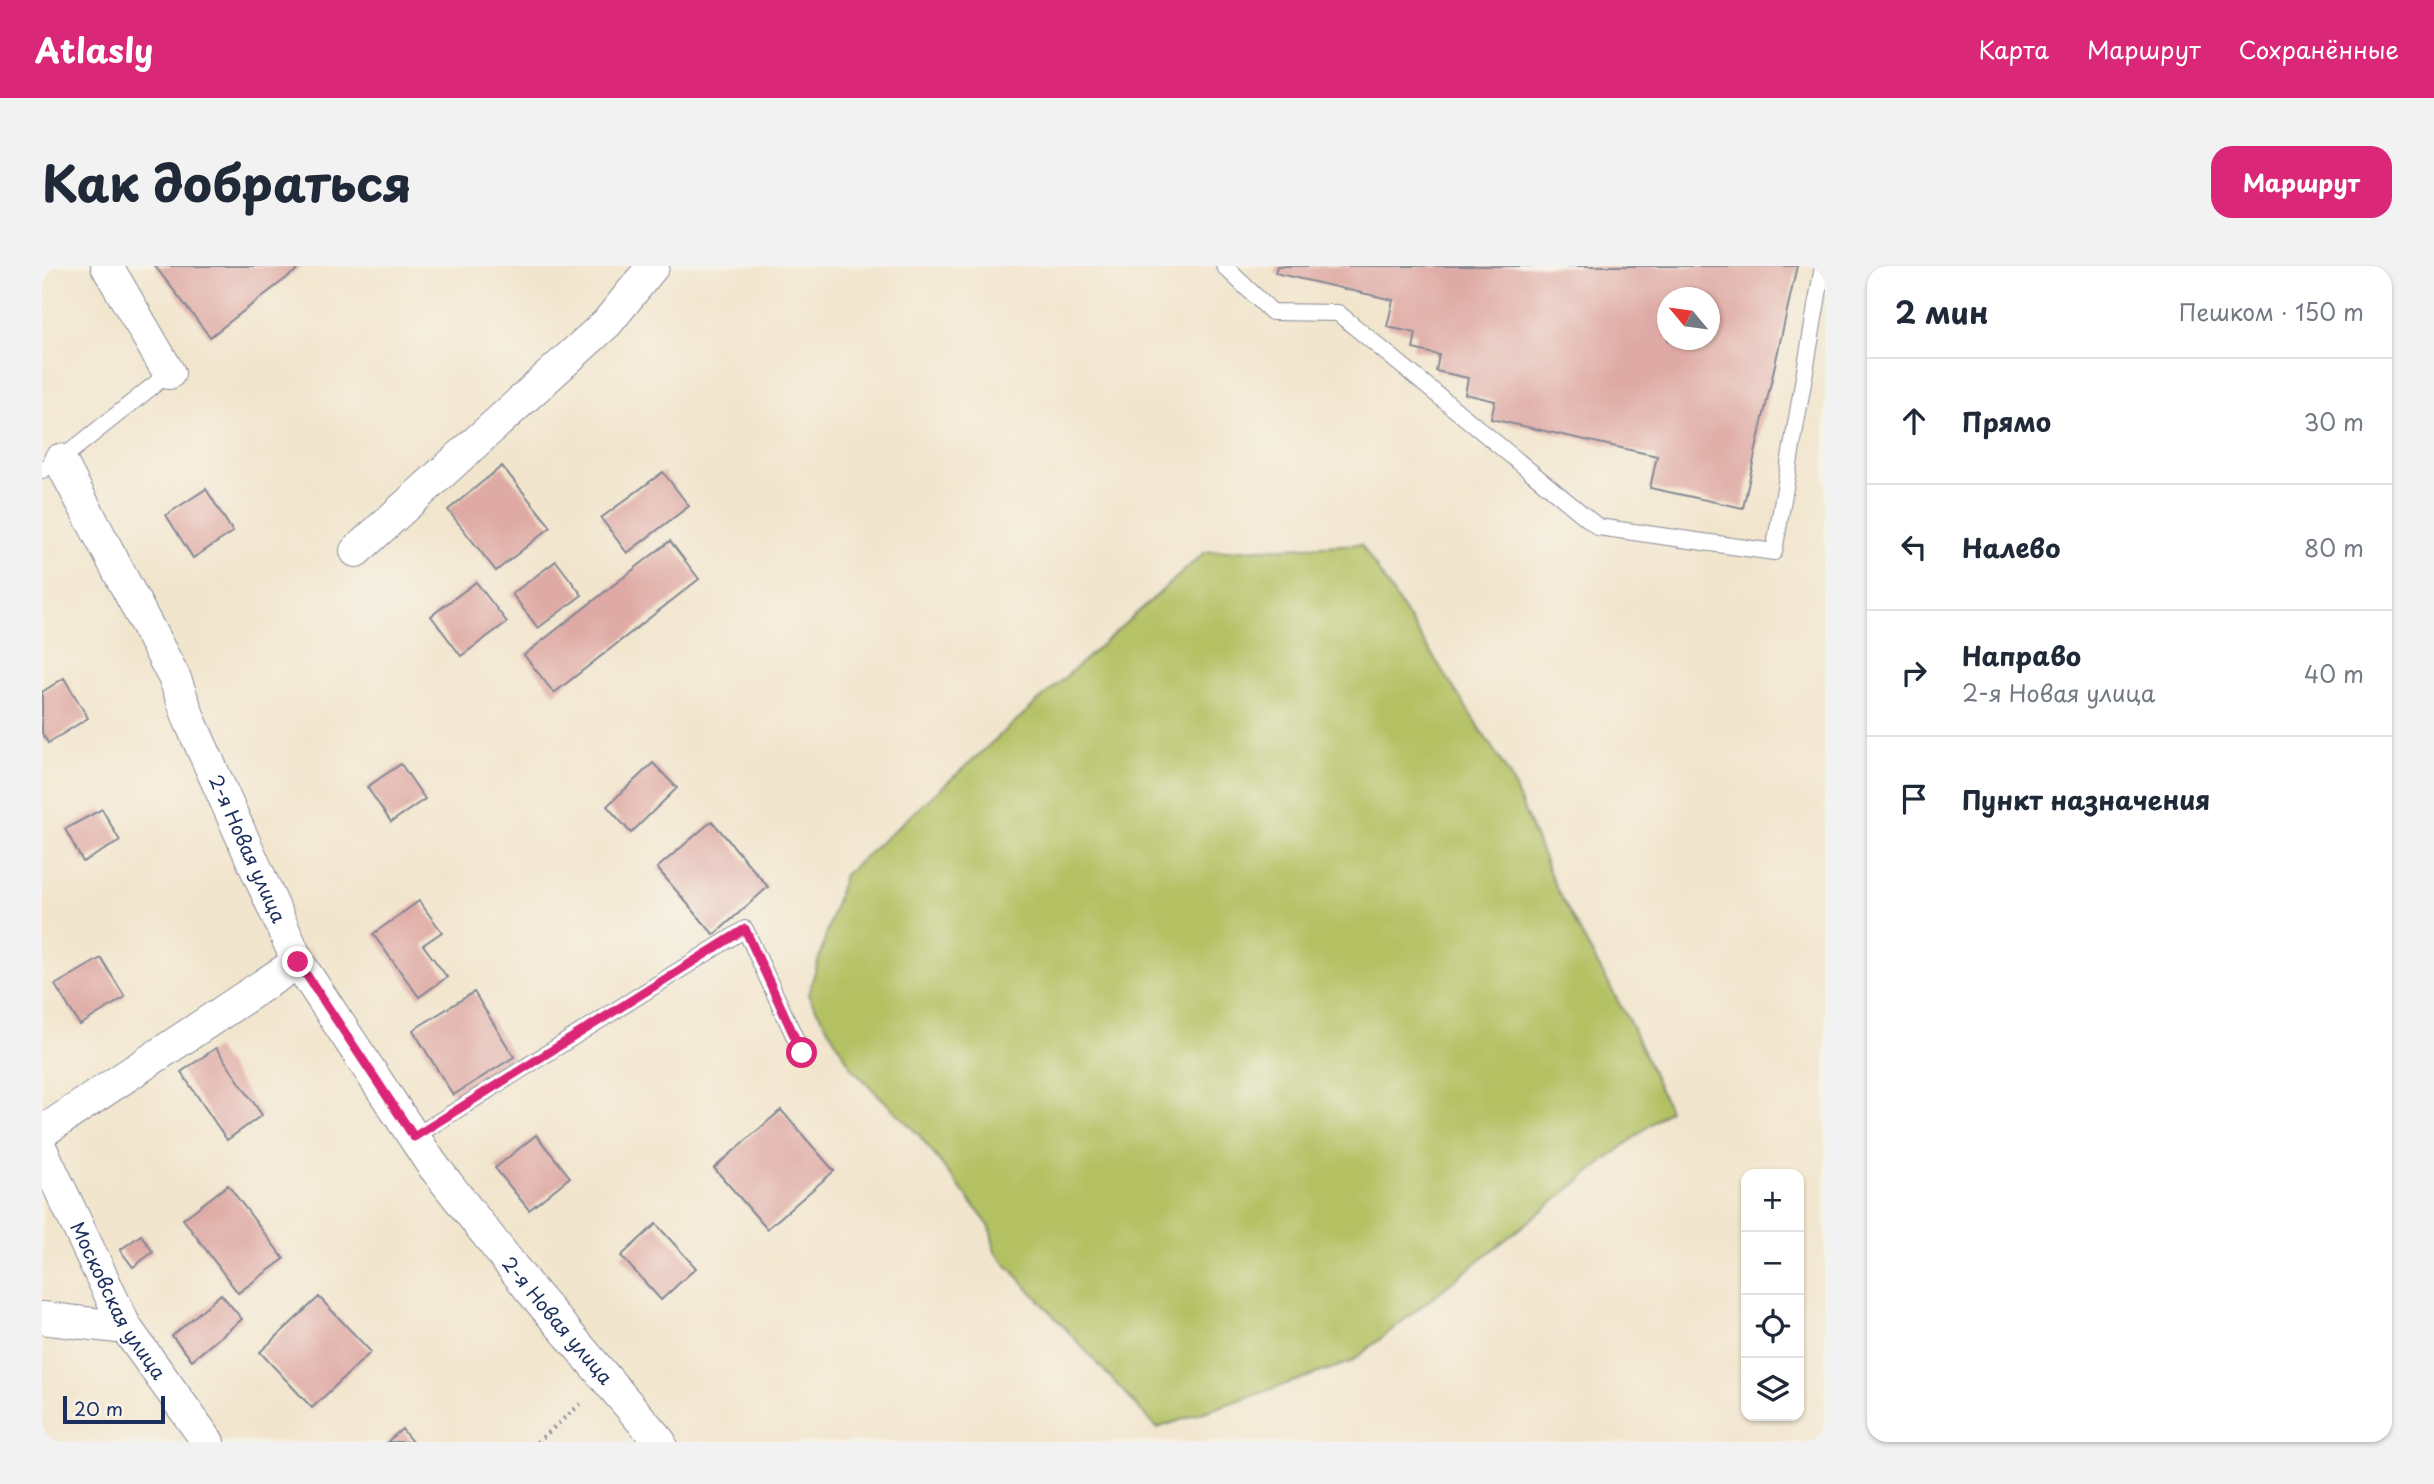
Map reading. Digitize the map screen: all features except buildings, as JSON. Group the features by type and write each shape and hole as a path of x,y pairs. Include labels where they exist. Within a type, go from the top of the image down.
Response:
{"street":[{"path":"107,266 169,373"},
{"path":"356,551 607,323 653,266"},
{"name":"2-я Новая улица","path":"51,465 174,679 190,721 298,962 414,1137 521,1278 660,1442"},
{"path":"42,1132 298,962"},
{"name":"Московская улица","path":"42,1151 126,1328 208,1442"},
{"path":"42,1318 126,1328"}],"lane":[{"path":"1224,266 1272,312 1338,313 1598,527 1774,552 1823,266"},
{"path":"51,465 169,373"},
{"path":"414,1137 745,929 802,1053"}],"path":[{"path":"537,1442 607,1381"}],"green space":[{"path":"1361,544 1509,774 1555,886 1631,1025 1669,1110 1351,1362 1157,1428 995,1252 990,1227 919,1135 853,1070 808,995 844,875 1205,552"}],"route":[{"path":"298,962 414,1137 745,929 802,1053"}]}
